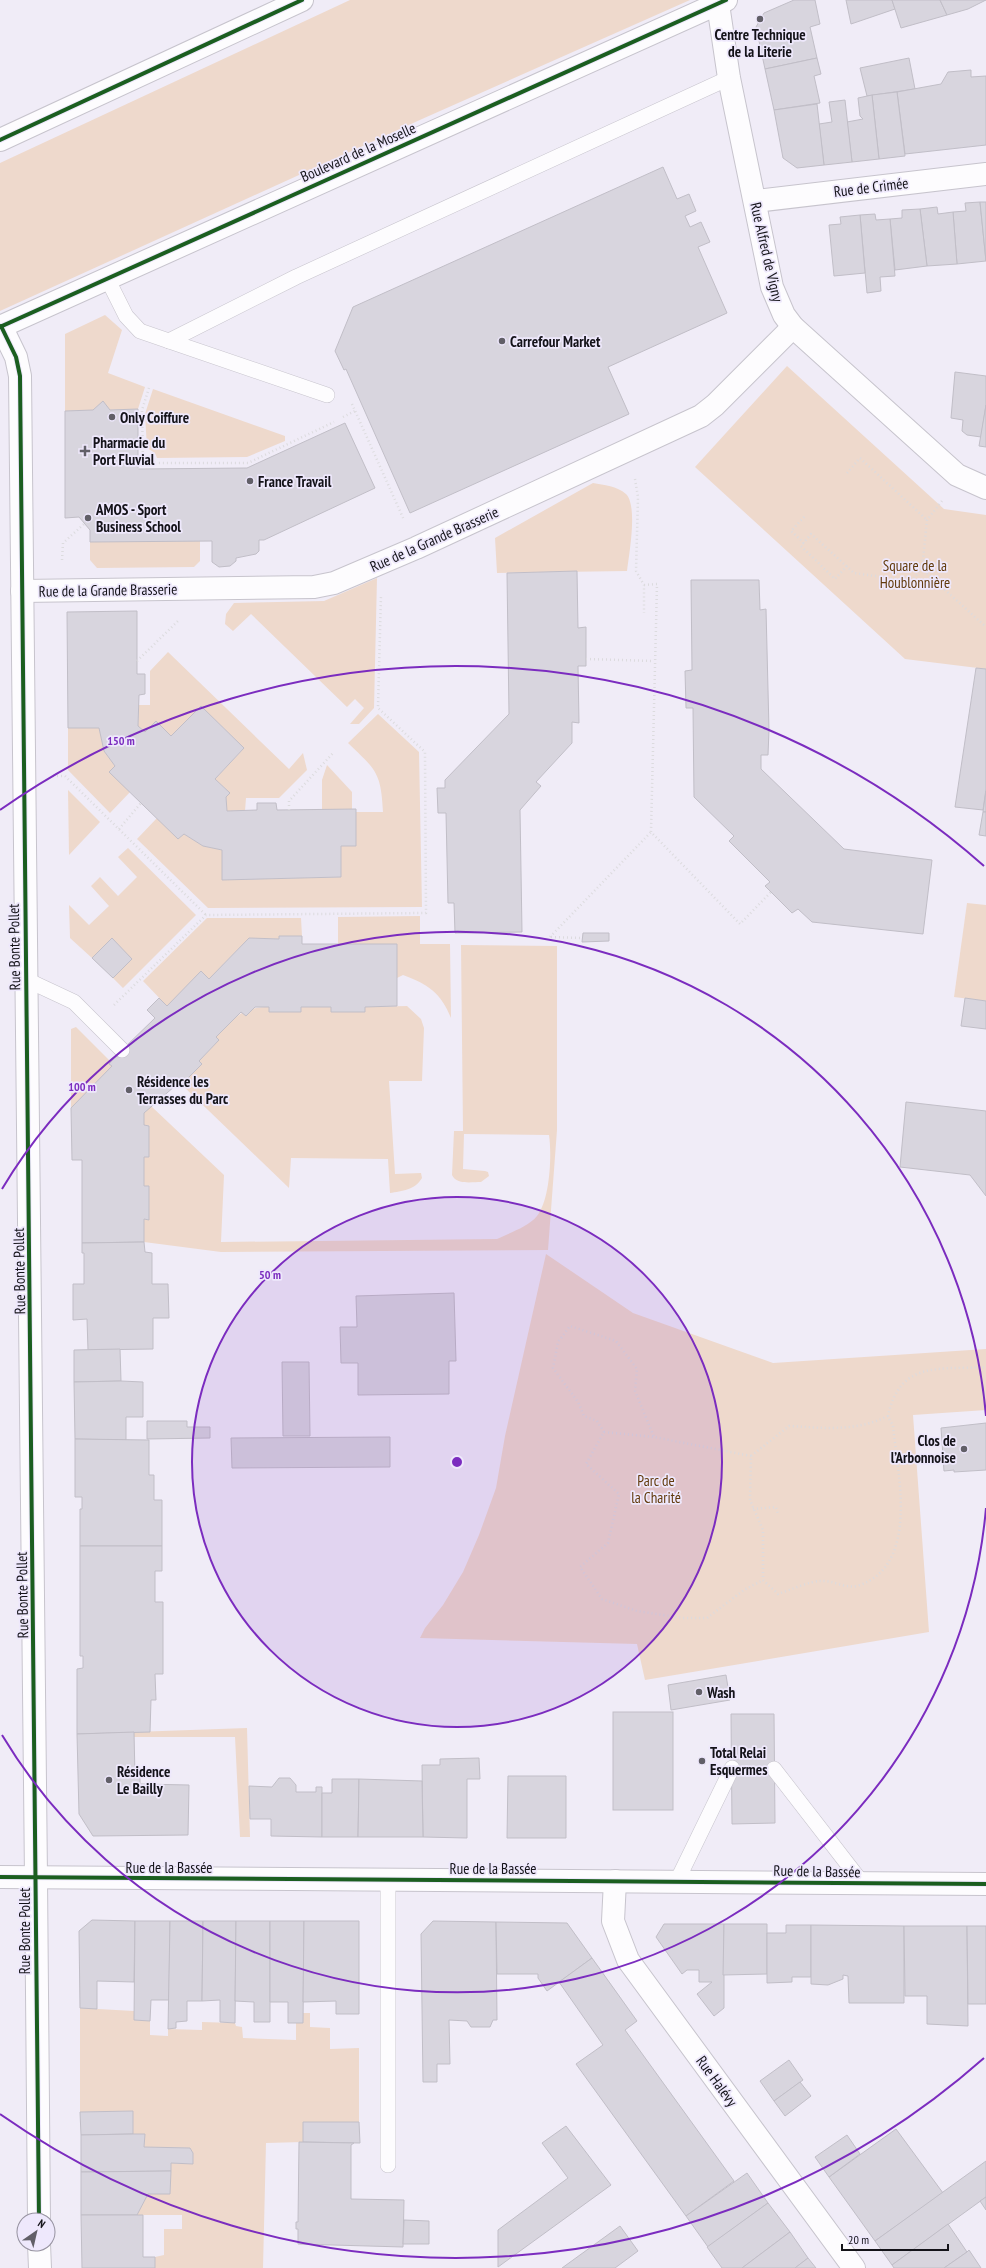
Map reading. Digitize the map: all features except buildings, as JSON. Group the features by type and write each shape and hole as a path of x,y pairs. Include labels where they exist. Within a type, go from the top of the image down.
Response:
{"street":[{"path":"0,140 302,0"},
{"name":"Rue Alfred de Vigny","path":"722,2 729,78 756,201 772,287 784,315 793,327 957,475 986,488"},
{"name":"Boulevard de la Moselle","path":"1,327 722,2"},
{"name":"Rue de Crimée","path":"756,201 986,174"},
{"name":"Rue Bonte Pollet","path":"1,327 16,357 20,376 39,2212"},
{"name":"Rue de la Grande Brasserie","path":"22,591 314,587 334,583 416,548 701,416 710,409 793,327"},
{"name":"Rue de la Bassée","path":"0,1877 986,1884"},
{"name":"Rue Halévy","path":"615,1881 613,1921 628,1960 854,2268"},
{"path":"39,2252 40,2268"}],"lane":[{"path":"169,342 303,274 729,78"},
{"path":"107,278 126,316 140,331 327,395"},
{"path":"27,980 74,1002 122,1050"},
{"path":"677,1881 732,1768"},
{"path":"774,1770 863,1884"},
{"path":"388,1880 388,2165"}],"path":[{"path":"138,469 143,463 142,410 149,388"},
{"path":"327,395 352,404 416,548"},
{"path":"143,463 248,463 355,411"},
{"path":"630,449 638,497 636,571 644,585 644,613"},
{"path":"847,473 860,458 927,520"},
{"path":"847,566 835,579 801,546 811,534 847,566 854,573 911,581 922,569 927,520 940,505 957,475"},
{"path":"804,543 791,531 806,515"},
{"path":"60,591 63,543 84,524"},
{"path":"95,1023 206,915 426,913 425,752 378,708 382,563"},
{"path":"922,569 986,627"},
{"path":"582,938 550,937 651,832 657,584 644,585"},
{"path":"137,661 177,621 184,620"},
{"path":"586,659 654,661"},
{"path":"289,810 289,801 334,752"},
{"path":"24,776 65,776 206,915"},
{"path":"119,829 142,803"},
{"path":"651,832 740,924 771,892"},
{"path":"604,1432 597,1421 584,1416 578,1402 553,1368 558,1342 570,1326 616,1341 637,1369 635,1391 654,1437"},
{"path":"751,1456 750,1500 763,1530 763,1580 778,1594 821,1580 855,1586 874,1579 892,1560 899,1536 900,1499 893,1426 888,1416 891,1400 903,1382 920,1372 986,1367"},
{"path":"604,1432 654,1437 751,1456 789,1426 844,1428 875,1422 888,1416"},
{"path":"604,1432 586,1464 620,1494 608,1543 580,1567 602,1599 637,1611 683,1618 707,1618 744,1590 763,1580"},
{"path":"754,1509 776,1507 778,1514"}],"green space":[{"path":"350,0 690,0 422,119 0,311 0,163"},
{"path":"105,315 122,330 108,373 145,387 138,409 110,410 103,402 93,410 65,411 65,334"},
{"name":"Square de la Houblonnière","path":"787,366 944,509 986,515 986,669 905,659 695,467"},
{"path":"153,389 285,436 285,441 247,457 157,458 155,453 147,448 145,414"},
{"path":"593,483 619,489 626,494 630,500 632,509 632,531 627,571 497,573 495,538"},
{"path":"200,541 200,561 194,567 97,568 90,560 90,542"},
{"path":"377,578 374,708 359,724 350,724 364,708 355,699 347,707 251,614 233,631 225,624 226,614 234,603 324,601"},
{"path":"168,652 289,769 303,753 307,770 279,798 246,798 245,811 227,811 226,797 230,793 215,779 244,748 201,706 171,736 156,721 145,732 138,726 139,705 150,705 150,671"},
{"path":"378,714 419,752 422,907 208,908 137,839 157,818 178,839 184,834 203,846 222,850 223,880 341,877 341,846 356,846 356,812 383,812 381,788 375,773 371,766 348,743"},
{"path":"68,728 99,728 104,751 115,766 110,772 130,792 110,813 68,770"},
{"path":"327,765 352,792 352,809 322,810 322,780"},
{"path":"68,790 100,822 69,855"},
{"path":"128,848 196,915 123,988 113,978 131,959 112,939 92,958 70,938 69,905 89,925 109,906 91,886 100,877 118,896 137,877 118,857"},
{"path":"967,903 986,905 986,1001 954,997"},
{"path":"420,916 420,944 450,944 451,1018 443,1002 433,990 420,982 403,975 397,978 397,944 338,944 338,917"},
{"path":"207,918 301,918 302,936 279,936 279,939 249,938 209,979 201,972 167,1006 143,981"},
{"path":"461,945 557,946 557,1130 548,1250 221,1252 144,1242 144,1219 148,1220 149,1186 144,1186 144,1157 149,1157 149,1126 144,1125 144,1113 151,1106 224,1175 221,1242 497,1239 524,1227 533,1220 541,1209 547,1189 550,1165 549,1135 464,1134 463,1169 485,1171 488,1172 489,1176 481,1182 461,1182 452,1175 454,1131 463,1131"},
{"path":"407,1006 421,1019 424,1028 422,1081 389,1081 395,1174 421,1173 422,1178 416,1185 408,1189 390,1193 388,1159 291,1158 289,1188 181,1084 202,1064 199,1061 219,1040 216,1037 228,1024 245,1011 269,1007 269,1012 301,1012 301,1007 331,1007 331,1012 365,1012 365,1007"},
{"path":"76,1027 111,1062 110,1064 112,1066 71,1108 71,1029"},
{"name":"Parc de la Charité","path":"546,1254 633,1313 773,1363 986,1349 986,1410 913,1415 929,1632 645,1680 637,1644 420,1638 425,1628 443,1605 463,1572 479,1535 496,1488 505,1436"},
{"path":"247,1728 250,1837 240,1837 235,1737 134,1737 134,1732"},
{"path":"80,2008 134,2011 134,2020 150,2021 150,2035 168,2036 168,2029 202,2030 202,2022 235,2023 236,2026 242,2027 243,2038 296,2040 296,2023 303,2023 303,2013 310,2013 310,2027 330,2028 330,2049 359,2048 359,2122 303,2122 303,2142 266,2143 263,2268 155,2268 155,2257 164,2255 164,2229 182,2229 182,2215 137,2215 148,2194 170,2194 171,2163 193,2164 193,2153 190,2148 144,2147 145,2134 133,2134 132,2111 80,2112"}],"cycle path":[{"path":"0,140 302,0"},
{"path":"0,327 726,0"},
{"path":"1,326 16,357 20,376 39,2212"},
{"path":"0,1877 986,1884"}],"place":[{"name":"Centre Technique de la Literie","path":"760,19"},
{"name":"Carrefour Market","path":"502,341"},
{"name":"Only Coiffure","path":"112,417"},
{"name":"Pharmacie du Port Fluvial","path":"85,451"},
{"name":"France Travail","path":"250,481"},
{"name":"AMOS - Sport Business School","path":"88,518"},
{"name":"Résidence les Terrasses du Parc","path":"129,1090"},
{"name":"Clos de l’Arbonnoise","path":"964,1449"},
{"name":"Wash","path":"699,1692"},
{"name":"Total Relai Esquermes","path":"702,1761"},
{"name":"Résidence Le Bailly","path":"109,1780"}]}
